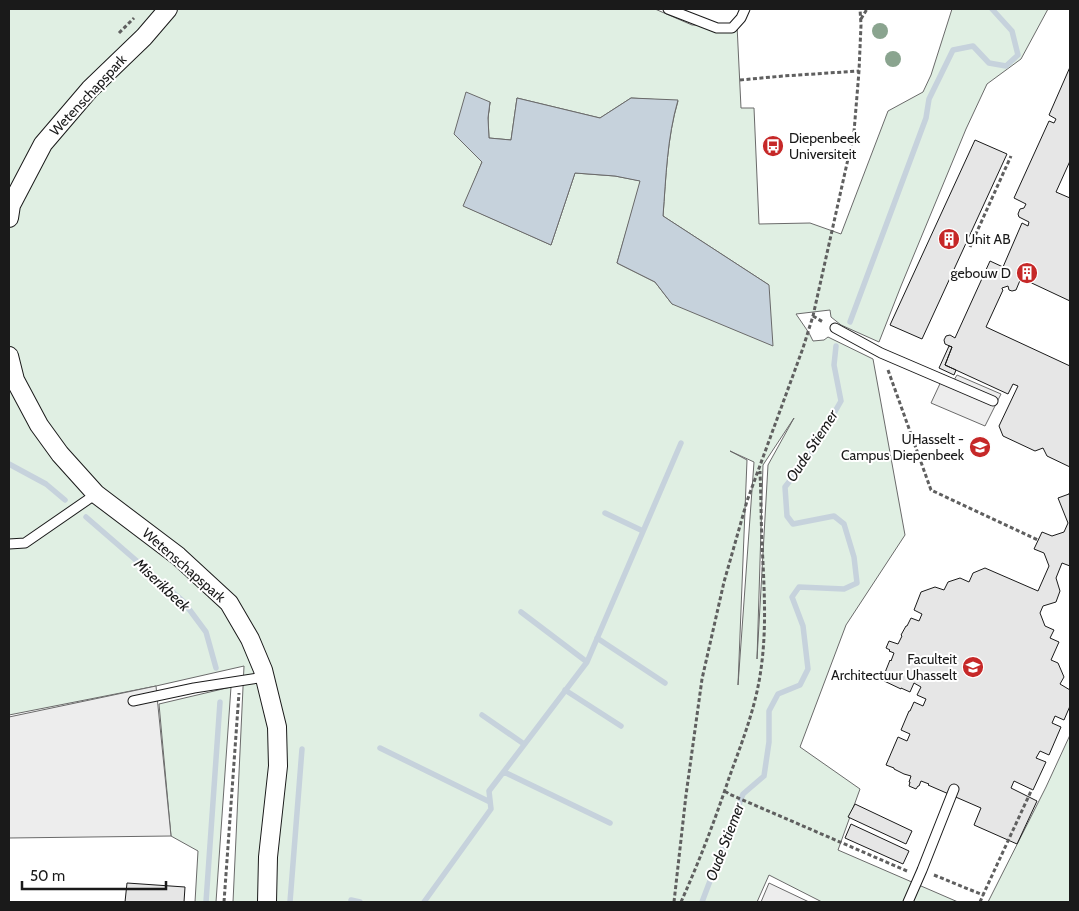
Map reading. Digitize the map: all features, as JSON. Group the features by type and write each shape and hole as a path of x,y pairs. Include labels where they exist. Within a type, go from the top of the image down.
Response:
{"street":[{"name":"Wetenschapspark","path":"9,218 12,205 43,144 90,89 144,37 168,9"},
{"name":"Wetenschapspark","path":"9,356 15,380 39,424 60,454 96,494 178,556 229,603 250,638 265,677 277,727 278,766 268,857 267,902"}],"lane":[{"path":"668,9 717,28 732,28 741,18 745,9"},
{"path":"835,328 881,353 993,401"},
{"path":"9,544 24,543 96,494"},
{"path":"133,701 194,688 265,677"},
{"path":"908,902 954,789"}],"path":[{"path":"674,902 702,679 724,582 748,501 813,316 854,132 859,72 860,9"},
{"path":"860,20 866,9"},
{"path":"740,80 859,72"},
{"path":"970,247 1012,156"},
{"path":"881,353 931,490 1038,540"},
{"path":"681,902 725,791 749,724 756,697 764,639 765,590 760,468"},
{"path":"224,902 240,681"},
{"path":"980,902 1032,789"},
{"path":"725,791 756,806 920,873 983,895"}],"green space":[{"path":"9,9 655,9 692,25 737,25 741,108 754,108 759,224 810,223 841,234 888,111 923,92 931,75 952,9 1048,9 1021,59 987,84 966,129 879,342 841,325 831,317 830,310 796,314 813,341 824,340 828,337 873,359 905,535 846,625 800,747 860,789 838,850 958,902 822,902 769,875 757,902 233,902 244,666 156,686 9,715","holes":["517,98 600,118 631,98 678,101 669,143 663,216 769,285 672,304 655,282 617,263 641,181 615,176 575,173 551,245 464,206 482,162 490,102 488,118 489,138 511,140","794,418 768,465 757,659 763,465","730,451 754,462 738,685 747,460"]},
{"path":"231,687 216,902 195,902 198,851 171,836 159,704"},
{"path":"1070,735 1070,902 988,902 1046,787"}],"shaded area":[{"path":"466,92 490,102 488,118 489,138 511,140 517,98 600,118 631,98 678,100 669,143 663,216 769,285 773,346 672,304 655,282 617,263 640,181 615,176 575,173 551,245 463,206 482,162 454,134"},
{"path":"944,375 954,380 957,375 1001,394 985,426 931,403"},
{"path":"156,686 171,836 9,838 9,717"},
{"path":"769,883 809,902 761,902"}],"building":[{"name":"gebouw D","path":"1070,67 1070,161 1056,192 1070,198 1070,301 1021,278 1016,290 1009,290 1008,286 1002,288 1003,290 986,327 1070,366 1070,467 1047,456 1043,448 1035,451 1003,436 999,426 1018,386 1013,384 1008,394 945,365 952,347 945,344 944,340 946,336 950,335 955,338 990,261 1003,267 1022,223 1028,226 1029,222 1019,217 1018,214 1020,209 1024,208 1026,204 1014,198 1049,121 1054,123 1056,119 1049,115"},
{"name":"Unit AB","path":"975,140 1007,154 922,339 890,325"},
{"path":"949,346 952,347 945,365 956,370 954,375 939,368"},
{"name":"Faculteit Architectuur Uhasselt","path":"1070,491 1070,566 1062,563 1056,578 1060,591 1056,602 1043,606 1040,613 1045,626 1054,630 1050,638 1059,642 1051,660 1058,663 1064,677 1060,684 1070,690 1070,706 1064,720 1055,716 1052,723 1061,727 1049,755 1040,751 1036,758 1046,762 1033,790 1014,781 1011,788 1037,801 1017,844 974,825 981,808 921,781 916,789 909,786 911,776 886,765 898,737 907,741 910,734 901,730 914,702 923,706 926,699 917,695 921,687 914,683 910,692 882,680 894,653 886,648 889,641 898,644 911,618 919,621 922,614 914,610 921,592 935,587 944,590 948,582 960,578 969,582 973,573 985,568 1038,591 1049,566 1044,553 1034,549 1042,532 1052,536 1064,532 1068,523 1058,498 1069,494"},
{"path":"855,804 912,831 906,844 848,817"},
{"path":"851,824 909,851 903,864 845,838"},
{"path":"127,883 185,887 184,902 125,902"}],"waterway":[{"name":"Oude Stiemer","path":"850,322 926,118 929,99 953,50 973,46 989,63 1006,66 1018,55 1012,31 992,9"},
{"name":"Oude Stiemer","path":"702,902 743,794 764,776 769,742 769,711 778,694 800,685 808,669 803,626 792,597 799,587 844,589 857,583 854,557 844,524 834,516 793,524 787,516 785,487 810,455 841,401 834,365 836,346"},
{"path":"424,902 491,809 489,791 587,662 681,443"},
{"name":"Miserikbeek","path":"9,464 46,484 65,500"},
{"path":"605,513 643,531"},
{"name":"Miserikbeek","path":"86,517 183,601 206,632 216,668"},
{"path":"521,612 587,662"},
{"path":"597,638 665,683"},
{"path":"565,690 621,726"},
{"name":"Miserikbeek","path":"206,902 220,702"},
{"path":"482,715 524,744"},
{"path":"380,748 490,802"},
{"path":"290,902 302,749"},
{"path":"504,772 610,823"},
{"path":"351,900 360,902"}],"place":[{"name":"Diepenbeek Universiteit","path":"773,146"},
{"name":"Unit AB","path":"949,239"},
{"name":"gebouw D","path":"1027,273"},
{"name":"UHasselt - Campus Diepenbeek","path":"980,447"},
{"name":"Faculteit Architectuur Uhasselt","path":"973,667"}]}
